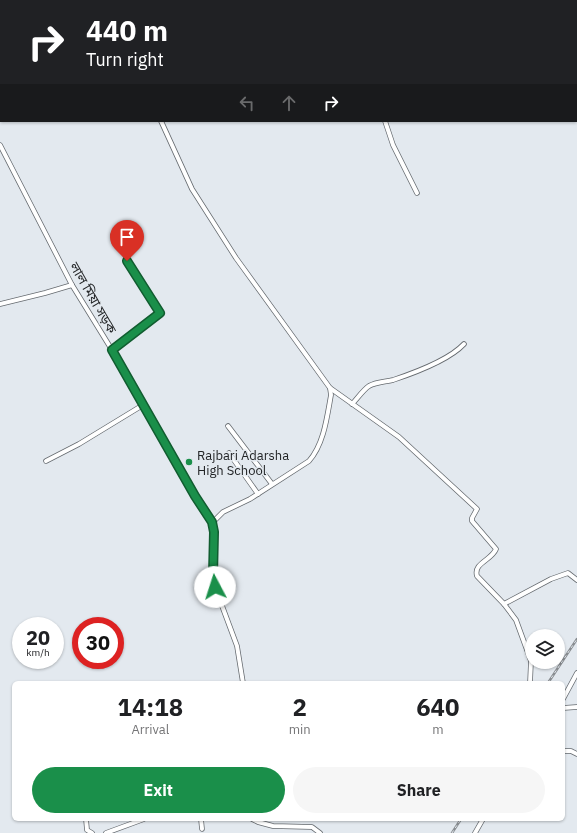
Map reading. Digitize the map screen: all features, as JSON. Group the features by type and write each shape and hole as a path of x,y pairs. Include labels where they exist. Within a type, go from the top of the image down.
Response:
{"street":[{"path":"161,122 192,189 236,258 330,388 399,437 477,509 472,521 496,548 494,553 478,568 476,573 477,576 504,604 516,620 531,661 530,681"},
{"path":"385,122 393,145 417,193"},
{"name":"লাল মিয়া সড়ক","path":"0,145 72,284 112,350 195,496 212,522 214,532 213,575 215,587 237,646 243,681"},
{"path":"112,350 160,313 113,235"},
{"path":"0,304 45,293 72,284"},
{"path":"352,404 368,387 401,377 428,366 451,355 464,344"},
{"path":"212,522 223,512 258,494 309,461 320,445 331,395 330,388"},
{"path":"46,461 79,444 142,405"},
{"path":"228,426 272,484"},
{"path":"229,453 258,494"},
{"path":"504,604 568,573 577,580"},
{"path":"565,695 577,673"},
{"path":"565,708 577,707"},
{"path":"565,751 571,751 577,754"},
{"path":"86,821 87,830 92,833"},
{"path":"106,833 139,821"},
{"path":"201,821 202,829"},
{"path":"256,821 273,826 312,827 320,833"},
{"path":"475,833 482,821"}],"railway":[{"path":"549,681 577,639"},
{"path":"452,833 460,821"}],"place":[{"name":"Rajbari Adarsha High School","path":"189,462"}],"route":[{"path":"127,261 160,313 112,350 195,496 212,522 214,532 213,575 215,587"}]}
